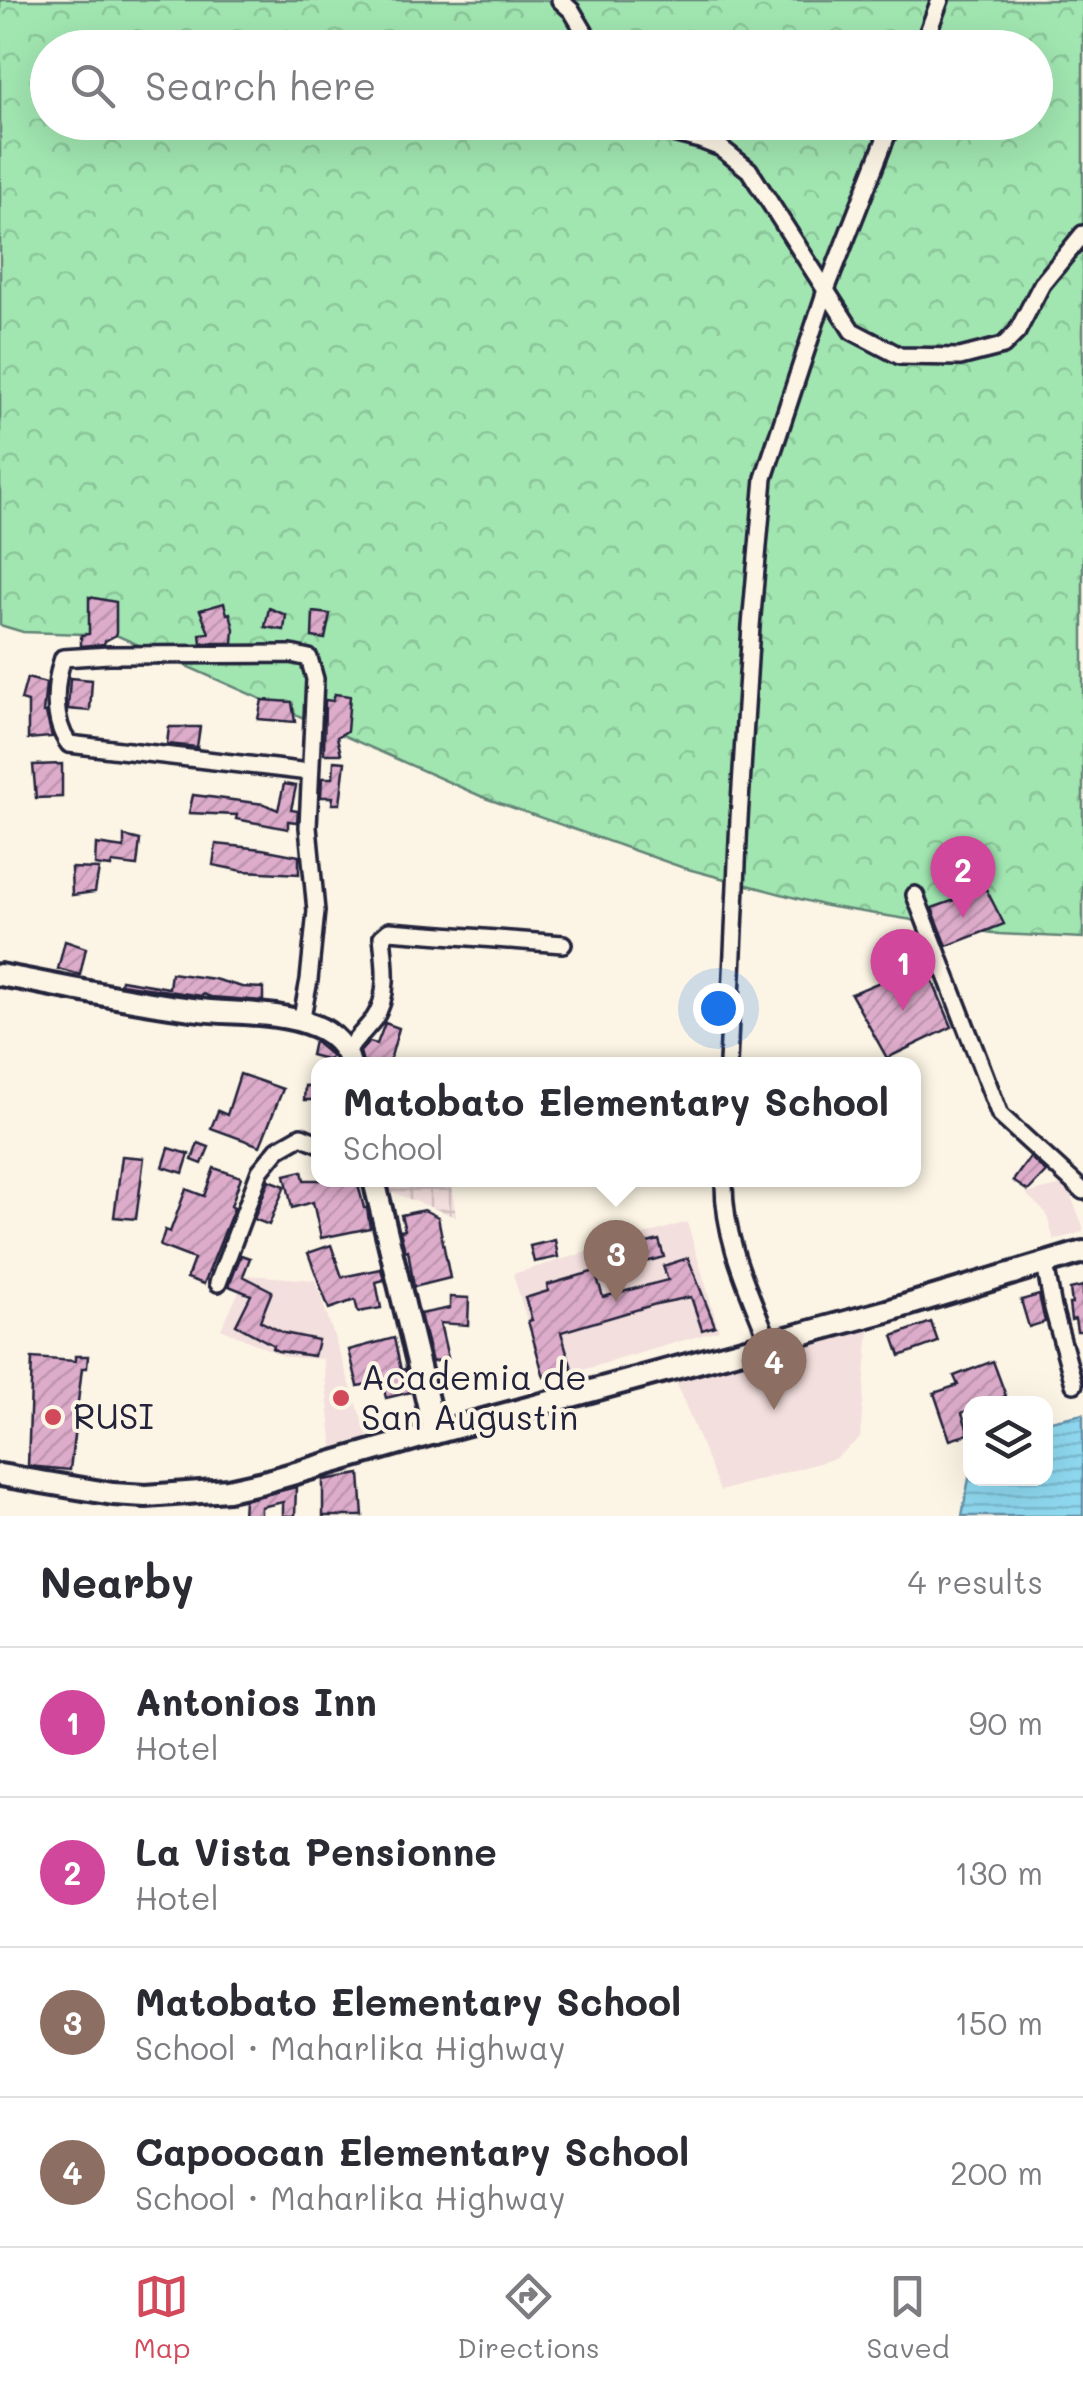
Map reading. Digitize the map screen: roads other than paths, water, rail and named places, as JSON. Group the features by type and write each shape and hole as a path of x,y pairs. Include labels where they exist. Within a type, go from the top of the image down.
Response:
{"main road":[{"path":"0,975 193,1010 277,1016 319,1028 347,1057"},
{"path":"376,1187 435,1434"},
{"path":"0,1475 146,1496 195,1494 264,1482 887,1311 1083,1252"}],"street":[{"path":"560,0 583,30"},
{"path":"929,30 940,0"},
{"path":"700,140 721,148 749,170 852,331 900,356 960,357 1003,346 1017,332 1042,284 1083,234"},
{"path":"728,1057 751,626 764,478 826,290 885,140"},
{"path":"302,1022 316,910 308,827 315,679 309,658 291,654 63,658 56,678 58,710 61,734 70,744 309,772"},
{"path":"915,895 1000,1115 1083,1191"},
{"path":"349,1057 376,1016 383,996 382,937 390,931 563,944"},
{"path":"218,1283 260,1171 278,1149 301,1136 311,1140"},
{"path":"724,1187 734,1254 769,1342"},
{"path":"1045,1264 1074,1384"}],"water":[{"path":"1083,1414 1083,1516 962,1516 968,1486 1053,1486 1053,1420"}],"place":[{"name":"La Vista Pensionne","path":"963,918"},
{"name":"Antonios Inn","path":"903,1011"},
{"name":"Matobato Elementary School","path":"616,1302"},
{"name":"Academia de San Augustin","path":"341,1398"},
{"name":"Capoocan Elementary School","path":"774,1410"},
{"name":"RUSI","path":"53,1417"}]}
